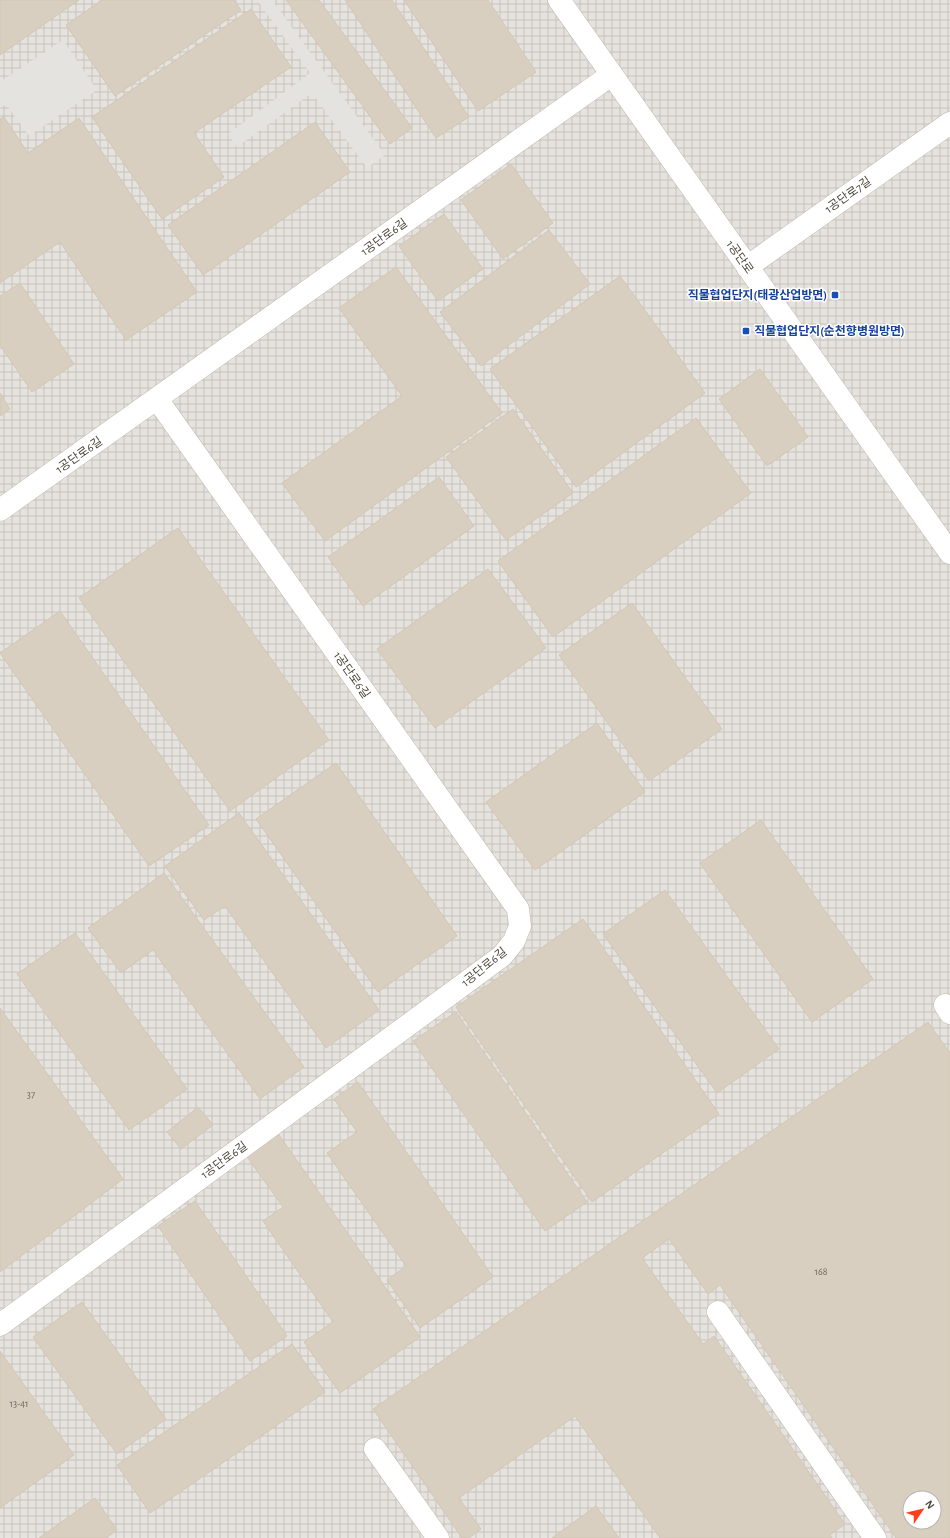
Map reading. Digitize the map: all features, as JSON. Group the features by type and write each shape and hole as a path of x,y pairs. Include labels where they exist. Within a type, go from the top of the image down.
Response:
{"street":[{"name":"1공단로","path":"559,0 950,552"},
{"name":"1공단로6길","path":"0,510 612,75"},
{"name":"1공단로7길","path":"747,267 950,123"},
{"name":"1공단로6길","path":"0,1325 502,956 514,941 520,926 518,909 158,399"},
{"path":"718,1312 875,1538"},
{"path":"376,1449 438,1538"}],"shaded area":[{"path":"0,0 950,0 950,1538 0,1538"},
{"path":"257,0 272,0 385,155 367,168 312,93 237,147 228,134 310,73"},
{"path":"63,40 97,90 29,136 6,104 0,108 0,82"}],"building":[{"path":"0,0 79,0 0,55"},
{"path":"102,0 234,0 241,10 115,96 66,25"},
{"path":"286,0 319,0 412,128 390,144"},
{"path":"345,0 392,0 469,117 436,138"},
{"path":"404,0 488,0 536,72 478,111"},
{"path":"251,9 291,67 194,133 224,177 162,219 92,117"},
{"path":"4,117 28,153 79,118 197,292 126,340 60,242 0,283 0,119"},
{"path":"315,122 350,172 203,275 168,225"},
{"path":"511,164 553,223 503,259 461,200"},
{"path":"444,214 483,269 438,301 399,246"},
{"path":"549,230 590,284 481,366 440,312"},
{"path":"396,267 502,413 325,541 282,483 402,396 339,308"},
{"path":"620,276 705,393 576,487 490,369"},
{"path":"20,283 74,364 32,392 0,345 0,296"},
{"path":"760,369 808,437 767,466 719,399"},
{"path":"0,393 10,409 0,416"},
{"path":"513,409 573,493 506,540 446,457"},
{"path":"696,418 751,493 553,637 498,561"},
{"path":"439,477 474,526 363,606 328,557"},
{"path":"178,528 329,740 230,811 79,598"},
{"path":"488,569 546,648 435,728 377,649"},
{"path":"632,603 722,729 649,781 559,655"},
{"path":"60,611 209,825 149,866 0,653"},
{"path":"597,723 645,792 535,870 486,802"},
{"path":"336,763 457,936 378,992 256,819"},
{"path":"239,813 379,1010 326,1048 225,906 204,920 165,866"},
{"path":"761,820 873,979 812,1022 700,863"},
{"path":"164,873 304,1067 260,1099 153,950 121,973 88,928"},
{"path":"665,890 779,1049 717,1093 603,934"},
{"path":"583,919 719,1114 592,1202 456,1007"},
{"path":"75,933 187,1089 129,1130 17,974"},
{"path":"0,1008 123,1179 0,1272"},
{"path":"456,1012 587,1202 545,1231 413,1041"},
{"path":"928,1022 950,1053 950,1538 896,1538 720,1285 708,1294 669,1239 642,1258 703,1344 714,1336 845,1524 830,1535 832,1538 660,1538 575,1416 459,1498 481,1529 469,1538 462,1538 373,1409"},
{"path":"358,1082 493,1277 420,1328 387,1280 406,1266 327,1153 357,1132 334,1099"},
{"path":"198,1107 213,1125 181,1149 167,1132"},
{"path":"277,1132 420,1337 340,1393 304,1342 333,1322 263,1221 283,1207 245,1154"},
{"path":"195,1201 287,1336 250,1361 158,1226"},
{"path":"82,1302 166,1419 117,1454 33,1337"},
{"path":"292,1344 325,1392 150,1513 117,1465"},
{"path":"0,1351 74,1455 0,1508"},
{"path":"95,1498 117,1530 106,1538 39,1538"},
{"path":"596,1506 619,1538 552,1538"}],"place":[{"name":"직물협업단지(태광산업방면)","path":"835,295"},
{"name":"직물협업단지(순천향병원방면)","path":"746,331"}]}
